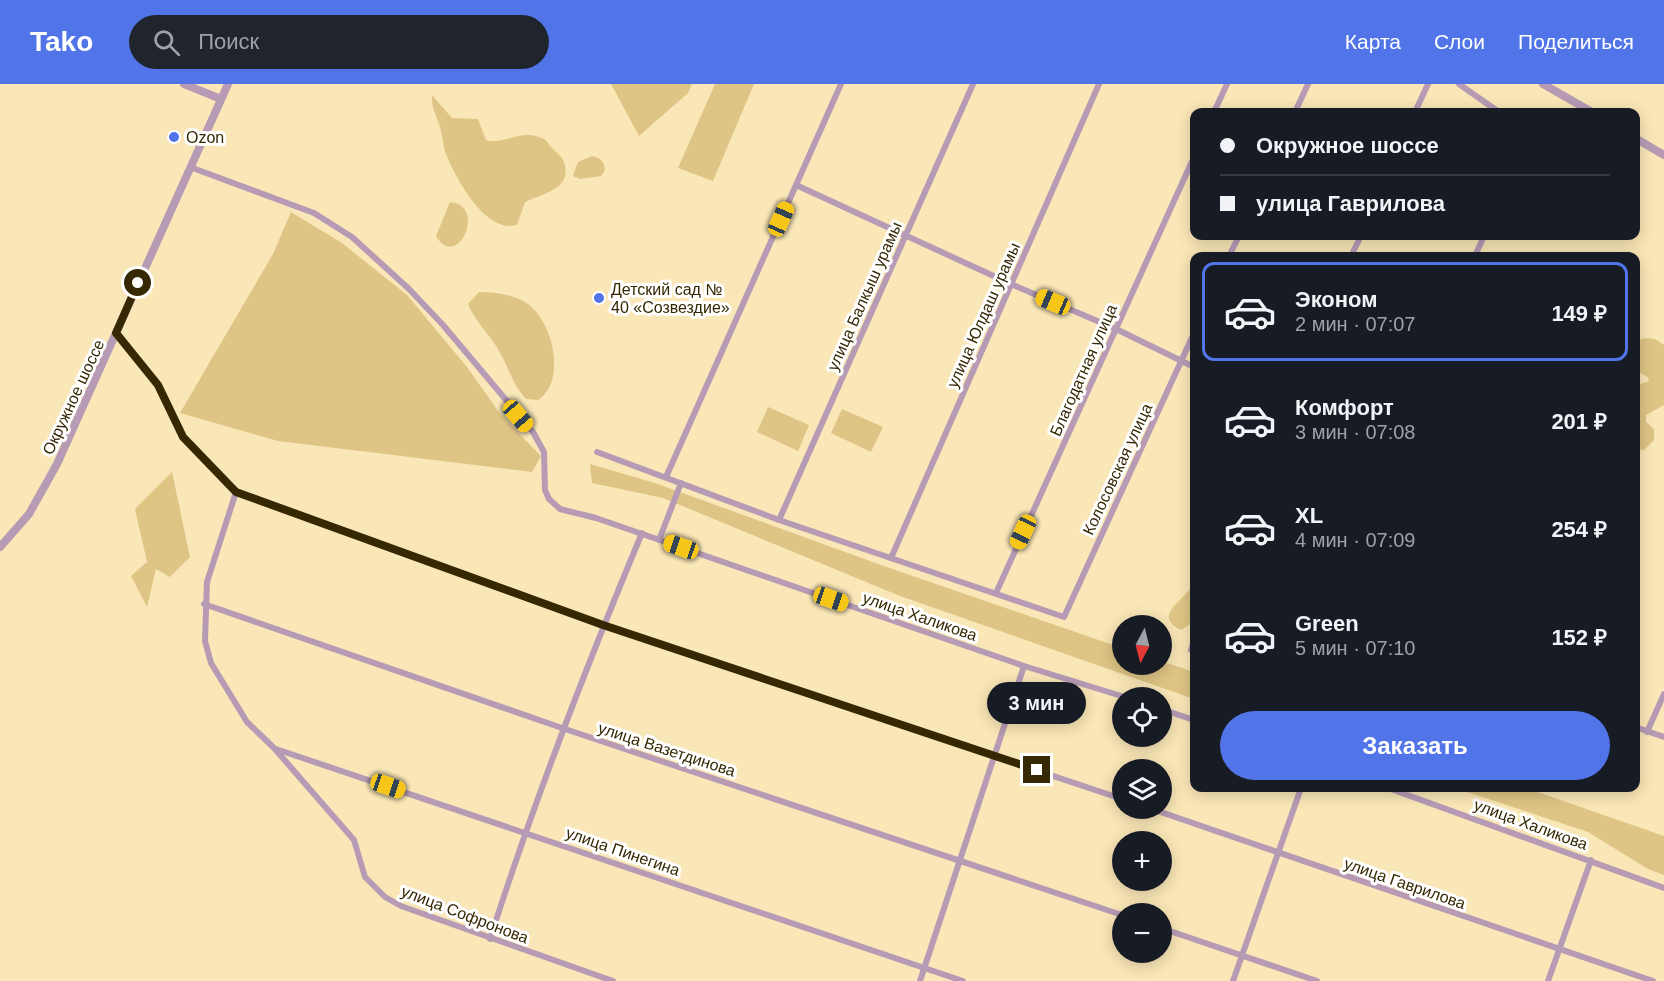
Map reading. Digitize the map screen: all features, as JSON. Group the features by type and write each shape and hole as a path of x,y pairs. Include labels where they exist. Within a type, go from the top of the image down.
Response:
{"street":[{"path":"184,84 221,99"},
{"name":"Окружное шоссе","path":"0,547 29,514 48,482 228,84"},
{"path":"666,477 841,84"},
{"name":"улица Балкыш урамы","path":"779,520 973,84"},
{"name":"улица Юлдаш урамы","path":"891,558 1099,84"},
{"path":"1216,108 1227,84"},
{"path":"1297,108 1308,84"},
{"path":"1417,108 1428,84"},
{"path":"1459,84 1493,108"},
{"path":"1543,84 1585,108"},
{"path":"1640,141 1664,154"},
{"name":"Благодатная улица","path":"996,593 1190,166"},
{"name":"улица Халикова","path":"190,167 314,213 352,237 409,289 443,325 532,432 544,452 545,490 555,506 566,512 642,534 1024,666 1112,693"},
{"path":"796,185 1011,284 1116,329 1190,365"},
{"path":"116,333 158,385 183,437 236,492 603,625 1112,796"},
{"name":"Колосовская улица","path":"996,593 1064,617 1190,342"},
{"path":"597,452 779,520 996,593"},
{"path":"659,540 681,483"},
{"name":"улица Софронова","path":"236,492 207,582 204,604 205,641 211,663 247,722 274,748 354,840 365,877 372,886 401,906 613,981"},
{"path":"490,939 524,832 562,728 642,534"},
{"name":"улица Вазетдинова","path":"204,604 562,728 1112,912"},
{"path":"920,981 1024,666"},
{"path":"1647,732 1664,694"},
{"path":"1172,713 1190,719"},
{"path":"1640,729 1664,737"},
{"name":"улица Пинегина","path":"274,748 963,981"},
{"path":"1233,981 1299,792"},
{"name":"улица Халикова","path":"1399,792 1664,888"},
{"name":"улица Гаврилова","path":"1172,816 1653,981"},
{"path":"1548,981 1591,860"},
{"path":"1172,932 1317,981"}],"shaded area":[{"path":"611,84 692,84 688,93 639,136"},
{"path":"715,84 754,84 713,181 678,168"},
{"path":"432,95 452,118 478,119 486,140 499,141 528,135 545,140 563,160 566,171 564,178 555,189 525,202 517,225 505,226 494,221 474,202 451,165 445,151"},
{"path":"592,156 602,160 604,164 605,170 601,176 580,179 573,176 578,162"},
{"path":"450,202 461,206 467,214 468,224 460,242 452,246 444,245 436,236"},
{"path":"291,212 342,243 407,295 467,367 501,415 541,456 532,472 278,441 180,413 273,254"},
{"path":"479,292 491,292 520,299 535,310 543,321 553,350 554,364 547,391 538,400 526,399 521,393 495,345 471,310 468,304"},
{"path":"1655,339 1664,345 1664,405 1646,415 1646,422 1654,429 1654,440 1644,450 1640,450 1640,384 1648,382 1649,378 1640,373 1640,340"},
{"path":"768,407 809,425 798,451 757,432"},
{"path":"842,409 883,427 871,452 831,433"},
{"path":"590,464 655,483 881,565 1112,645 1112,670 900,596 663,498 592,483"},
{"path":"172,472 190,557 170,577 156,569 147,607 131,576 147,562 135,509"},
{"path":"1190,588 1190,621 1189,625 1181,630 1172,623 1172,615 1169,615"},
{"path":"1172,665 1190,671 1190,698 1172,691 1172,687 1160,687 1125,675 1172,675"},
{"path":"1467,792 1538,792 1664,836 1664,875 1648,869 1588,832"}],"place":[{"name":"Ozon","path":"174,137"},
{"name":"Детский сад № 40 «Созвездие»","path":"599,298"}],"route":[{"path":"138,283 116,333 158,385 183,437 236,492 603,625 1037,770"}]}
